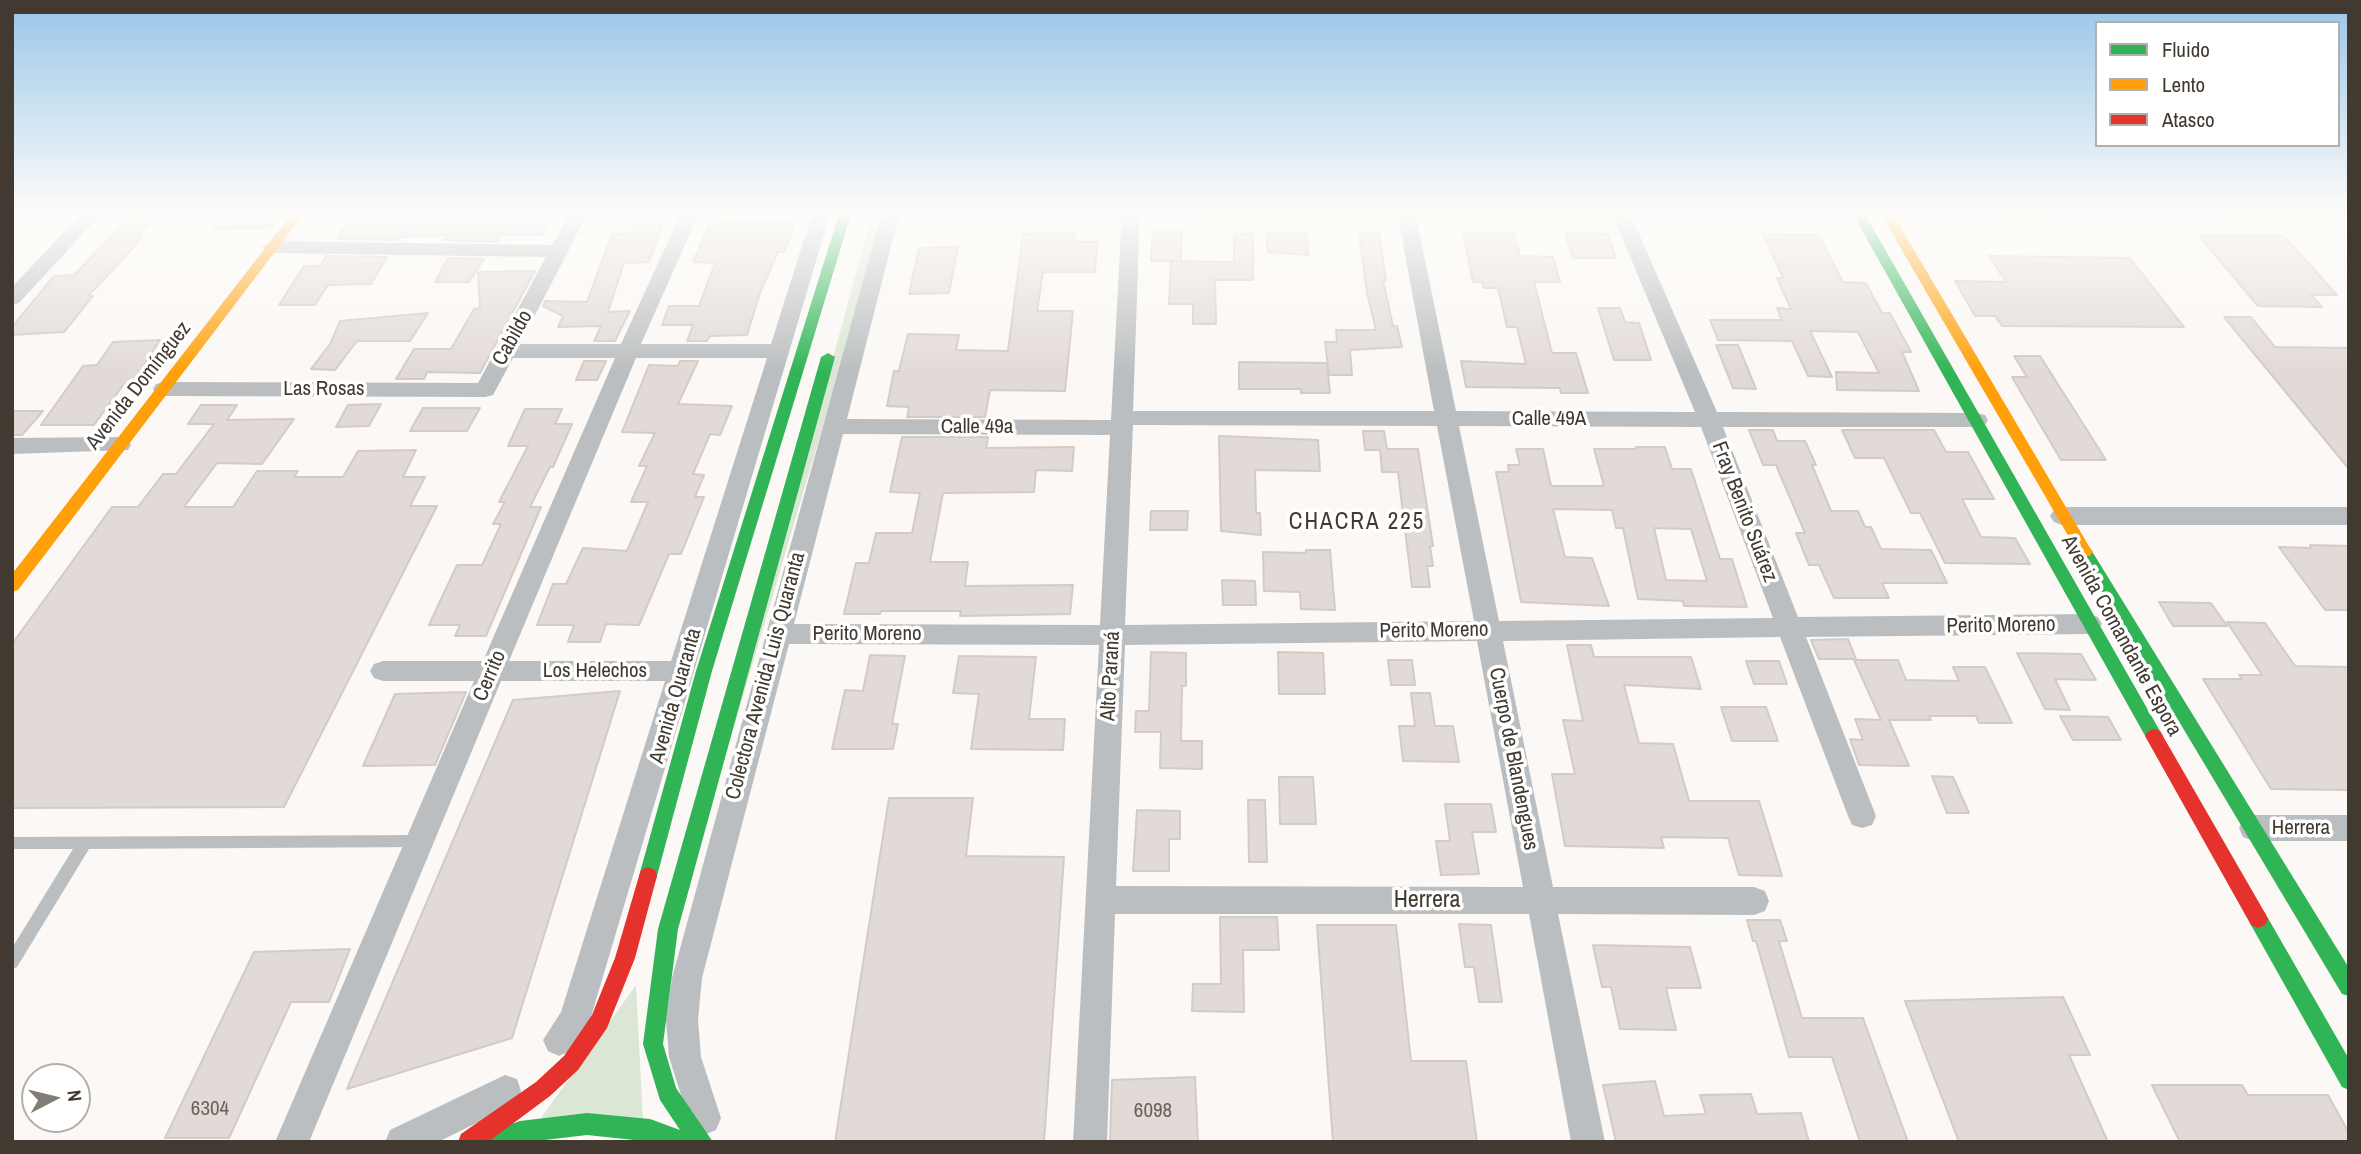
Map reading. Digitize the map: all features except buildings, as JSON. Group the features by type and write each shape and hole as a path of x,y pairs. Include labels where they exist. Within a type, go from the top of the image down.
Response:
{"main road":[{"name":"Avenida Domínguez","path":"12,586 258,265"},
{"name":"Avenida Quaranta","path":"469,1142 543,1089 571,1063 600,1021 625,958 693,671 828,265"},
{"name":"Avenida Comandante Espora","path":"1887,265 2349,1080"},
{"name":"Avenida Comandante Espora","path":"1916,265 2062,516 2349,987"},
{"path":"702,1142 667,1093 653,1044 668,929 832,343"},
{"path":"697,827 726,826"},
{"path":"491,1142 520,1132 587,1124 650,1130 684,1142"}],"street":[{"path":"12,299 44,265"},
{"name":"Cabildo","path":"485,390 553,265"},
{"name":"Cerrito","path":"292,1142 667,265"},
{"path":"402,1142 516,1085 548,1056 574,1020 693,671 806,265"},
{"name":"Colectora Avenida Luis Quaranta","path":"712,1142 685,1057 682,1020 687,978 876,265"},
{"name":"Alto Paraná","path":"1090,1142 1129,265"},
{"name":"Cuerpo de Blandengues","path":"1417,265 1588,1142"},
{"name":"Fray Benito Suárez","path":"1643,265 1709,419 1862,816"},
{"path":"507,351 780,351"},
{"name":"Las Rosas","path":"164,389 485,390"},
{"name":"Calle 49A","path":"1122,423 1447,419 1977,420"},
{"name":"Calle 49a","path":"832,426 1122,423"},
{"path":"12,446 120,445"},
{"path":"2062,516 2349,516"},
{"name":"Perito Moreno","path":"779,634 1112,635 2089,624"},
{"name":"Los Helechos","path":"383,671 693,671"},
{"name":"Herrera","path":"2253,828 2349,828"},
{"name":"Herrera","path":"1101,900 1754,901"}],"lane":[{"path":"12,842 421,841"},
{"path":"12,962 85,842"}],"green space":[{"path":"858,265 871,265 707,818"},
{"path":"636,985 643,1121 541,1118"}],"traffic: fast":[{"path":"648,876 704,671 829,265"},
{"path":"1887,265 2154,736"},
{"path":"702,1142 667,1093 653,1044 668,929 828,357"},
{"path":"2085,552 2349,987"},
{"path":"2258,919 2349,1080"},
{"path":"491,1142 520,1132 587,1124 650,1130 684,1142"}],"traffic: slow":[{"path":"12,586 259,265"},
{"path":"1917,265 2085,552"}],"traffic: jam":[{"path":"2154,736 2258,919"},
{"path":"469,1142 543,1089 571,1063 600,1021 625,958 648,876"}],"district":[{"name":"CHACRA 225","path":"1357,523"}]}
